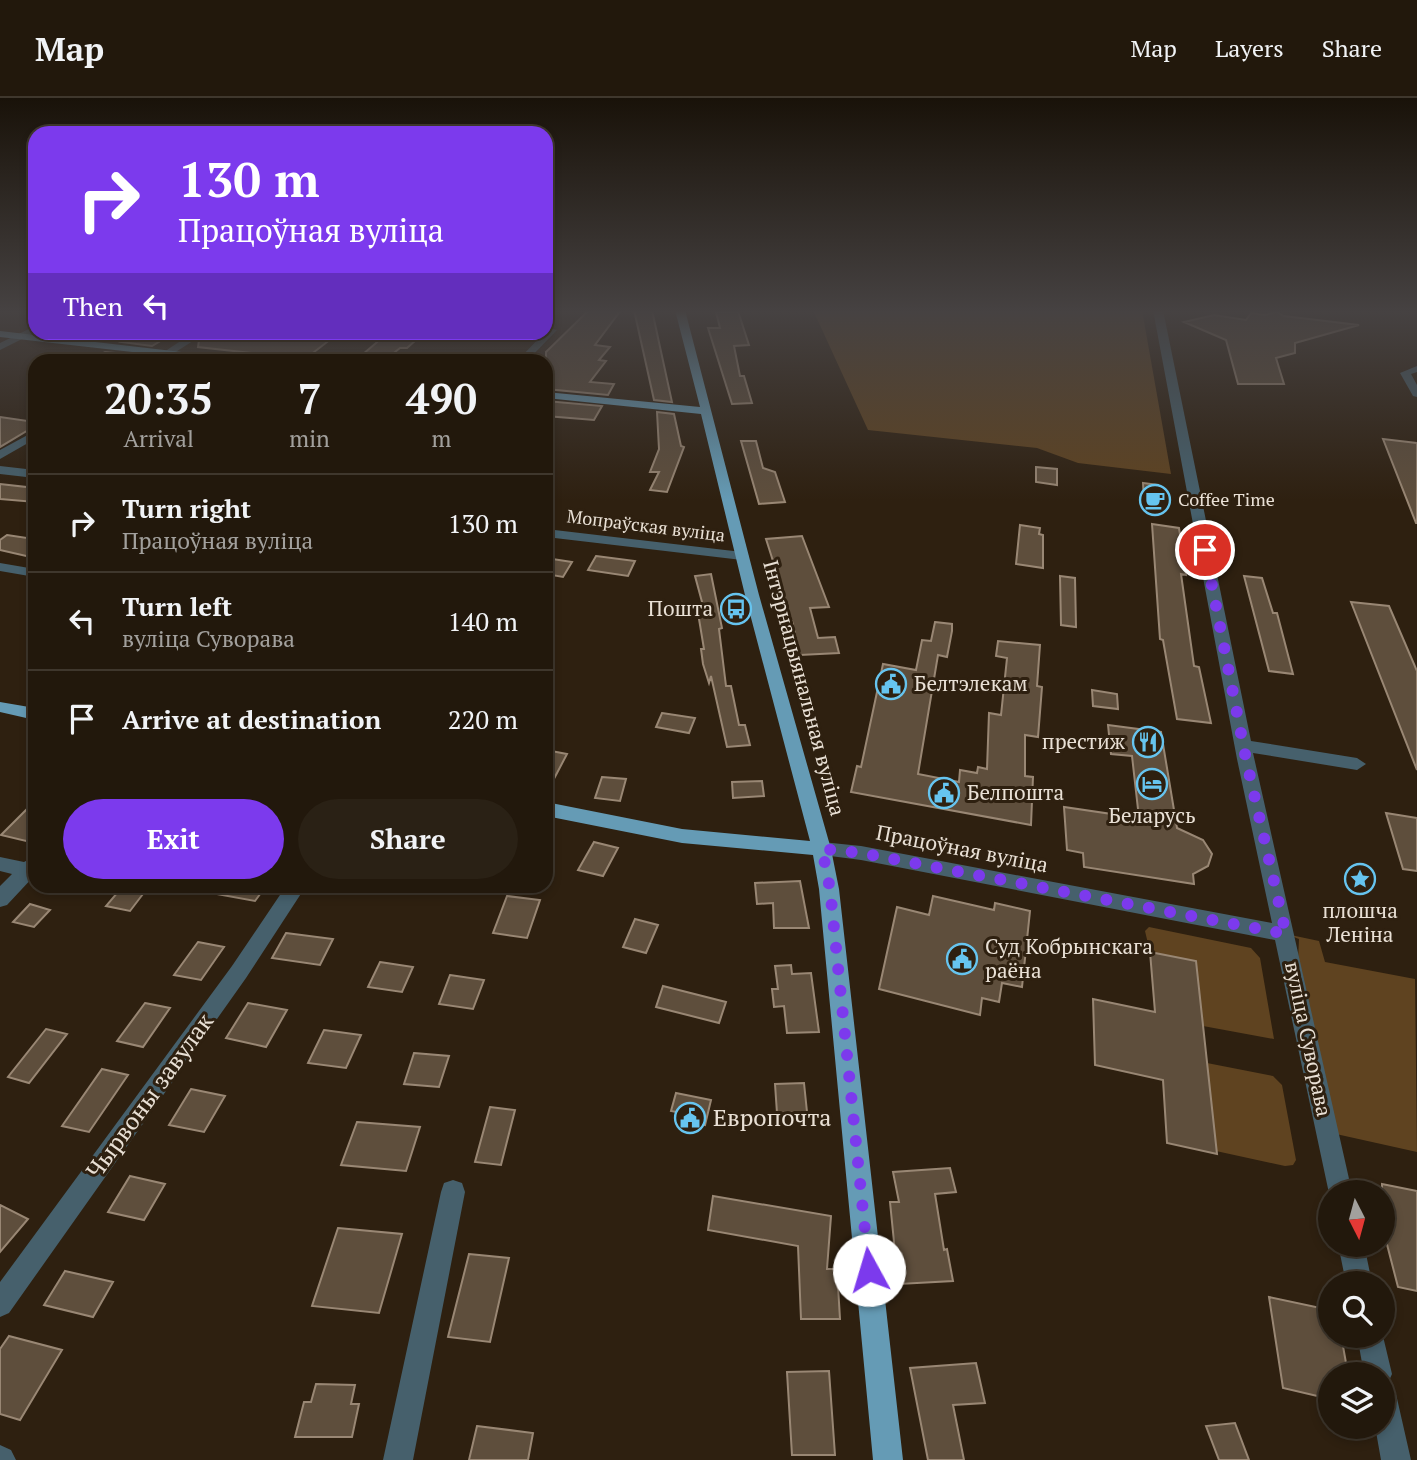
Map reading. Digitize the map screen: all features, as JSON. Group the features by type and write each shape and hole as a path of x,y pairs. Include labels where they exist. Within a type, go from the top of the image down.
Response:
{"main road":[{"name":"Інтэрнацыянальная вуліца","path":"697,374 742,556 822,849 830,889 888,1460"},
{"path":"553,396 707,411"},
{"path":"0,708 28,711"},
{"name":"Працоўная вуліца","path":"553,810 682,836 822,849"}],"street":[{"name":"вуліца Суворава","path":"1171,374 1244,746 1337,1180"},
{"path":"1405,374 1417,394"},
{"path":"0,455 28,438"},
{"path":"0,470 28,473"},
{"name":"Мопраўская вуліца","path":"553,534 742,556"},
{"path":"0,567 28,572"},
{"path":"1244,746 1357,764"},
{"name":"Працоўная вуліца","path":"822,849 861,853 1286,934"},
{"path":"0,864 28,867"},
{"path":"0,899 28,871"},
{"name":"Чырвоны завулак","path":"0,1304 239,972 291,893"},
{"path":"398,1460 453,1192"},
{"path":"1392,1439 1396,1460"}],"shaded area":[{"path":"842,374 1153,374 1171,474 1078,463 1037,448 868,430"},
{"path":"1149,927 1251,948 1260,958 1274,1039 1203,1026 1196,961 1150,952 1145,931"},
{"path":"1286,934 1319,941 1325,962 1415,979 1417,1152 1336,1134 1298,961 1299,939"},
{"path":"1207,1063 1273,1076 1282,1085 1296,1160 1293,1165 1285,1166 1216,1151"}],"building":[{"path":"553,374 596,374 590,382 614,384 608,395 553,390"},
{"path":"648,374 666,374 672,402 654,400"},
{"path":"722,374 744,376 752,403 732,404"},
{"path":"1235,374 1281,374 1284,384 1238,384"},
{"path":"553,402 602,406 594,420 553,417"},
{"path":"657,412 674,414 681,446 684,447 667,492 650,490 659,472 650,472 659,449"},
{"path":"0,417 28,421 28,430 0,447"},
{"path":"1383,439 1417,443 1417,523 1416,523"},
{"path":"741,441 756,441 763,468 775,472 785,502 759,504"},
{"path":"1036,467 1057,469 1057,485 1036,482"},
{"path":"1143,483 1158,485 1160,504 1144,501"},
{"path":"0,484 28,487 28,501 0,499"},
{"path":"1152,524 1179,528 1186,575 1181,574 1194,666 1199,667 1211,723 1177,719 1163,640 1160,639"},
{"path":"1020,525 1040,528 1039,534 1043,535 1043,568 1016,564"},
{"path":"7,535 28,538 28,556 0,550 0,540"},
{"path":"802,536 829,607 810,608 818,638 835,637 839,653 800,655 792,621 786,621 781,599 785,599 766,539"},
{"path":"596,556 635,561 628,576 588,570"},
{"path":"553,559 572,562 563,577 553,575"},
{"path":"711,574 722,628 719,629 726,686 731,686 739,725 745,725 750,745 727,747 711,676 709,683 703,664 701,649 704,649 698,613 705,613 695,576"},
{"path":"1060,576 1075,578 1076,627 1061,625"},
{"path":"1244,576 1262,578 1273,613 1277,613 1293,674 1269,671"},
{"path":"1351,602 1389,606 1417,671 1417,770"},
{"path":"935,622 952,624 952,631 947,657 938,655 918,774 959,782 960,770 977,773 978,767 987,769 989,713 1001,715 1007,658 996,656 998,641 1040,645 1037,686 1042,687 1038,737 1025,735 1025,776 1033,777 1031,825 851,792 857,766 861,767 883,664 916,670 922,640 931,641"},
{"path":"1092,690 1117,694 1118,709 1093,706"},
{"path":"662,713 695,718 689,733 656,727"},
{"path":"1108,725 1161,732 1177,828 1203,840 1212,854 1208,866 1193,874 1194,884 1084,867 1083,853 1067,850 1064,807 1139,818 1132,756 1111,754"},
{"path":"553,751 567,754 553,781"},
{"path":"602,777 626,779 620,801 595,798"},
{"path":"762,781 764,796 733,798 732,782"},
{"path":"28,808 26,841 1,835"},
{"path":"1386,813 1417,818 1417,871 1403,869"},
{"path":"594,842 618,848 603,876 578,870"},
{"path":"800,881 809,928 774,928 773,903 757,904 755,883"},
{"path":"117,893 144,893 130,911 106,906"},
{"path":"211,893 261,893 255,901"},
{"path":"507,896 540,900 527,938 493,933"},
{"name":"Суд Кобрынскага раёна","path":"933,896 994,910 995,903 1030,911 1022,987 1002,983 999,1002 982,998 980,1015 879,989 897,907 929,915"},
{"path":"30,904 50,910 34,927 13,922"},
{"path":"635,919 658,925 646,953 623,947"},
{"path":"286,933 333,939 320,965 272,958"},
{"path":"198,942 224,947 201,980 174,975"},
{"path":"1150,952 1196,961 1217,1154 1167,1143 1163,1080 1095,1065 1093,999 1155,1012"},
{"path":"380,962 413,967 402,992 368,987"},
{"path":"791,965 792,974 811,973 819,1032 787,1033 784,1006 774,1007 772,989 778,989 775,966"},
{"path":"450,975 484,980 473,1009 439,1004"},
{"path":"663,986 726,1002 719,1023 656,1007"},
{"path":"145,1003 170,1008 143,1047 117,1041"},
{"path":"248,1003 287,1010 266,1047 226,1038"},
{"path":"46,1029 67,1034 29,1083 8,1077"},
{"path":"324,1030 361,1035 346,1068 308,1063"},
{"path":"414,1053 449,1056 439,1087 404,1084"},
{"path":"102,1069 128,1075 89,1132 62,1126"},
{"path":"804,1083 807,1112 777,1113 775,1084"},
{"path":"191,1089 225,1096 204,1132 169,1125"},
{"path":"676,1093 711,1100 705,1125 680,1120 682,1113 671,1111"},
{"path":"490,1107 515,1110 501,1165 475,1162"},
{"path":"357,1122 420,1127 406,1171 341,1165"},
{"path":"950,1168 956,1192 935,1194 944,1250 947,1249 953,1281 899,1284 893,1252 890,1202 899,1202 893,1172"},
{"path":"130,1176 165,1184 144,1220 108,1212"},
{"path":"1395,1187 1417,1191 1417,1291 1398,1287 1390,1257 1395,1257"},
{"path":"713,1196 831,1216 827,1269 837,1269 840,1319 801,1319 798,1246 708,1230"},
{"path":"0,1205 28,1219 0,1252"},
{"path":"338,1228 402,1234 379,1313 312,1306"},
{"path":"469,1254 509,1258 490,1342 448,1337"},
{"path":"65,1271 113,1282 93,1317 44,1305"},
{"path":"1269,1297 1318,1307 1318,1348 1343,1348 1346,1362 1318,1362 1318,1396 1283,1388"},
{"path":"9,1336 62,1350 20,1420 0,1414 0,1349"},
{"path":"976,1363 985,1403 953,1405 964,1460 928,1460 910,1368"},
{"path":"829,1371 835,1455 792,1455 787,1372"},
{"path":"316,1384 355,1385 351,1404 359,1404 352,1437 295,1437 304,1402 311,1402"},
{"path":"1235,1423 1249,1460 1219,1460 1206,1426"},
{"path":"477,1426 533,1433 528,1460 469,1460"}],"place":[{"name":"Coffee Time","path":"1155,500"},
{"name":"Пошта","path":"736,609"},
{"name":"Белтэлекам","path":"891,684"},
{"name":"престиж","path":"1148,742"},
{"name":"Беларусь","path":"1152,784"},
{"name":"Белпошта","path":"944,793"},
{"name":"плошча Леніна","path":"1360,879"},
{"name":"Суд Кобрынскага раёна","path":"962,959"},
{"name":"Европочта","path":"690,1118"}],"route":[{"path":"869,1270 830,889 822,849 861,853 1286,934 1246,759 1205,550"}]}
